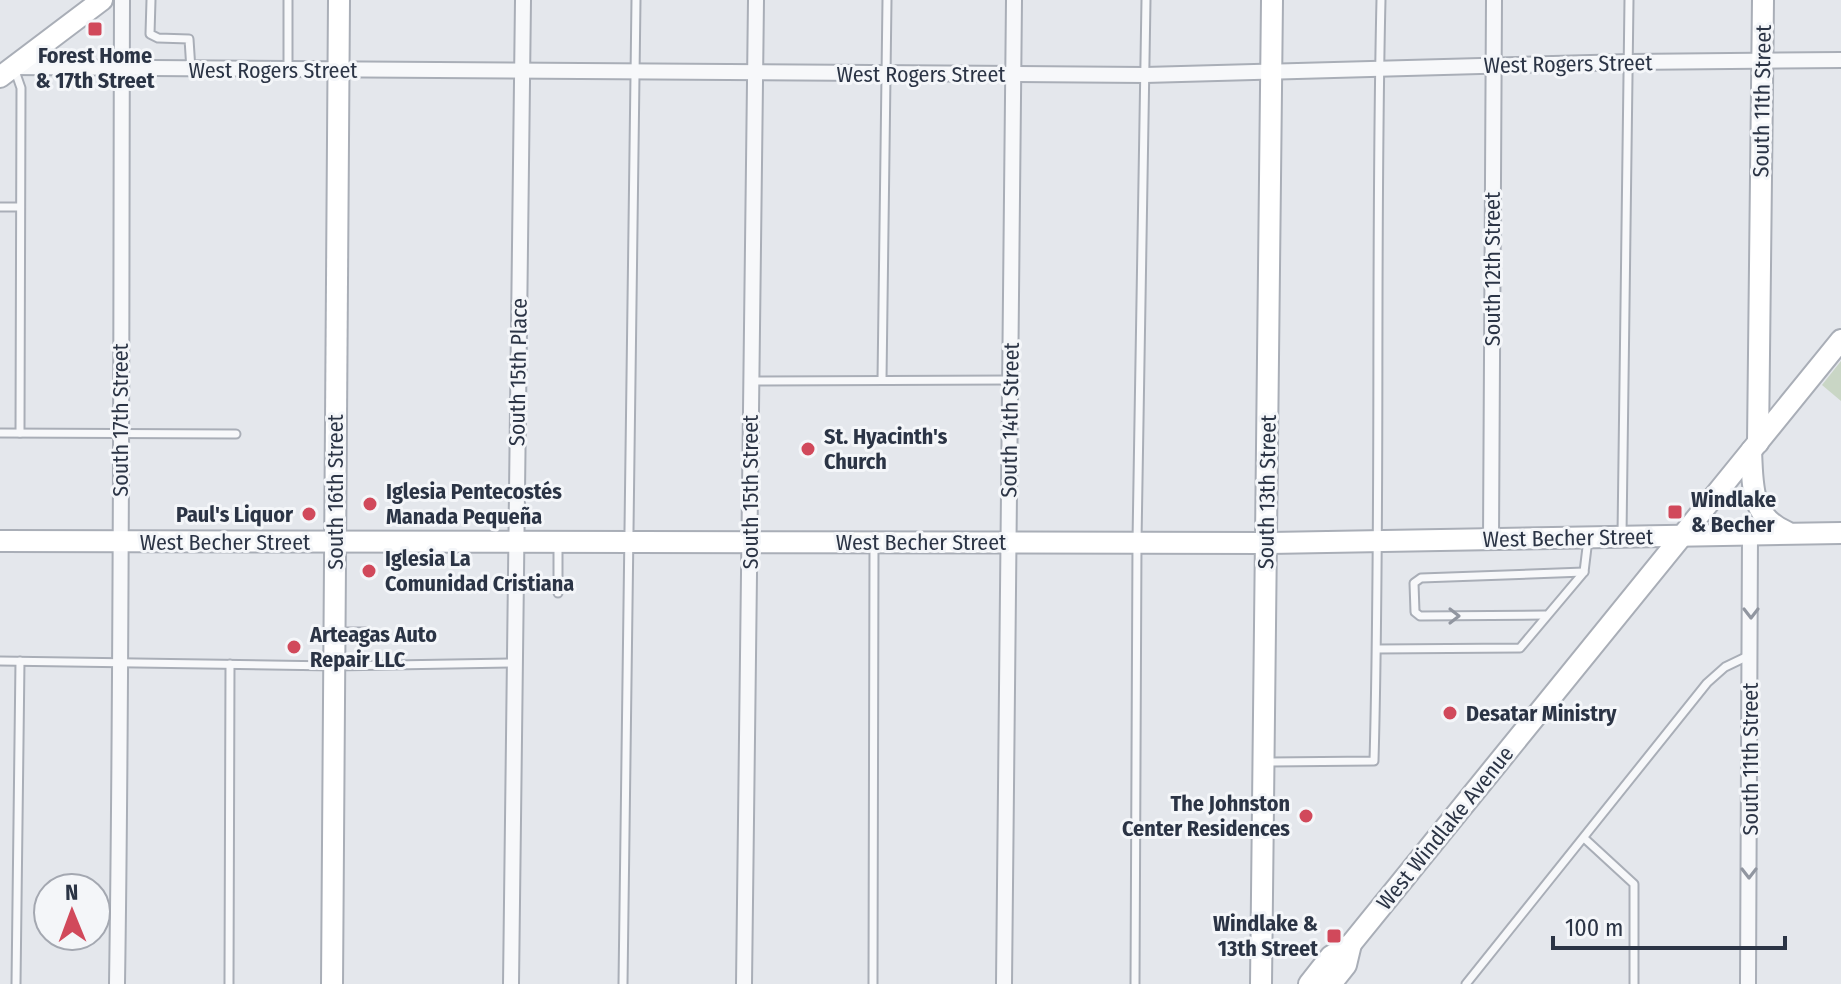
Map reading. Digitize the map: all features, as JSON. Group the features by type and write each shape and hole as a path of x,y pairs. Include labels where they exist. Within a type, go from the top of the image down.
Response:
{"street":[{"path":"5,70 102,0"},
{"name":"South 17th Street","path":"117,984 122,662 122,0"},
{"name":"South 16th Street","path":"332,984 339,0"},
{"name":"South 15th Place","path":"511,984 523,0"},
{"name":"South 15th Street","path":"744,984 756,0"},
{"name":"South 14th Street","path":"1004,984 1014,0"},
{"name":"South 13th Street","path":"1261,984 1272,0"},
{"name":"South 12th Street","path":"1491,539 1494,0"},
{"name":"South 11th Street","path":"1763,0 1754,447 1757,505 1770,524 1791,534"},
{"name":"West Rogers Street","path":"5,70 1145,75 1629,62 1841,60"},
{"name":"West Windlake Avenue","path":"1309,984 1331,956 1351,944 1841,340"},
{"name":"West Becher Street","path":"0,541 1266,543 1841,533"},
{"name":"South 11th Street","path":"1748,984 1750,535"},
{"name":"West Windlake Avenue","path":"1331,984 1346,965 1351,944"}],"lane":[{"path":"151,0 150,34 158,38 189,39 191,70"},
{"path":"288,0 288,70"},
{"path":"623,984 636,0"},
{"path":"882,380 887,0"},
{"path":"1135,984 1137,541 1146,0"},
{"path":"1264,762 1374,761 1381,0"},
{"path":"1622,537 1629,0"},
{"path":"5,70 21,88 20,433"},
{"path":"0,207 20,207"},
{"path":"750,381 1010,380"},
{"path":"0,433 236,434"},
{"path":"1377,649 1520,648 1584,572 1588,537"},
{"path":"558,541 558,593"},
{"path":"873,984 874,542"},
{"path":"1545,615 1420,616 1415,612 1414,583 1421,578 1584,572"},
{"path":"335,632 369,632"},
{"path":"1466,984 1707,683 1725,667 1751,655"},
{"path":"0,661 334,666 515,663"},
{"path":"16,984 20,661"},
{"path":"229,984 230,664"},
{"path":"1584,838 1634,884 1634,984"}],"green space":[{"path":"1841,361 1841,401 1822,385"}],"place":[{"name":"Forest Home & 17th Street","path":"95,29"},
{"name":"St. Hyacinth's Church","path":"808,449"},
{"name":"Iglesia Pentecostés Manada Pequeña","path":"370,504"},
{"name":"Windlake & Becher","path":"1675,512"},
{"name":"Paul's Liquor","path":"309,514"},
{"name":"Iglesia La Comunidad Cristiana","path":"369,571"},
{"name":"Arteagas Auto Repair LLC","path":"294,647"},
{"name":"Desatar Ministry","path":"1450,713"},
{"name":"The Johnston Center Residences","path":"1306,816"},
{"name":"Windlake & 13th Street","path":"1334,936"}]}
